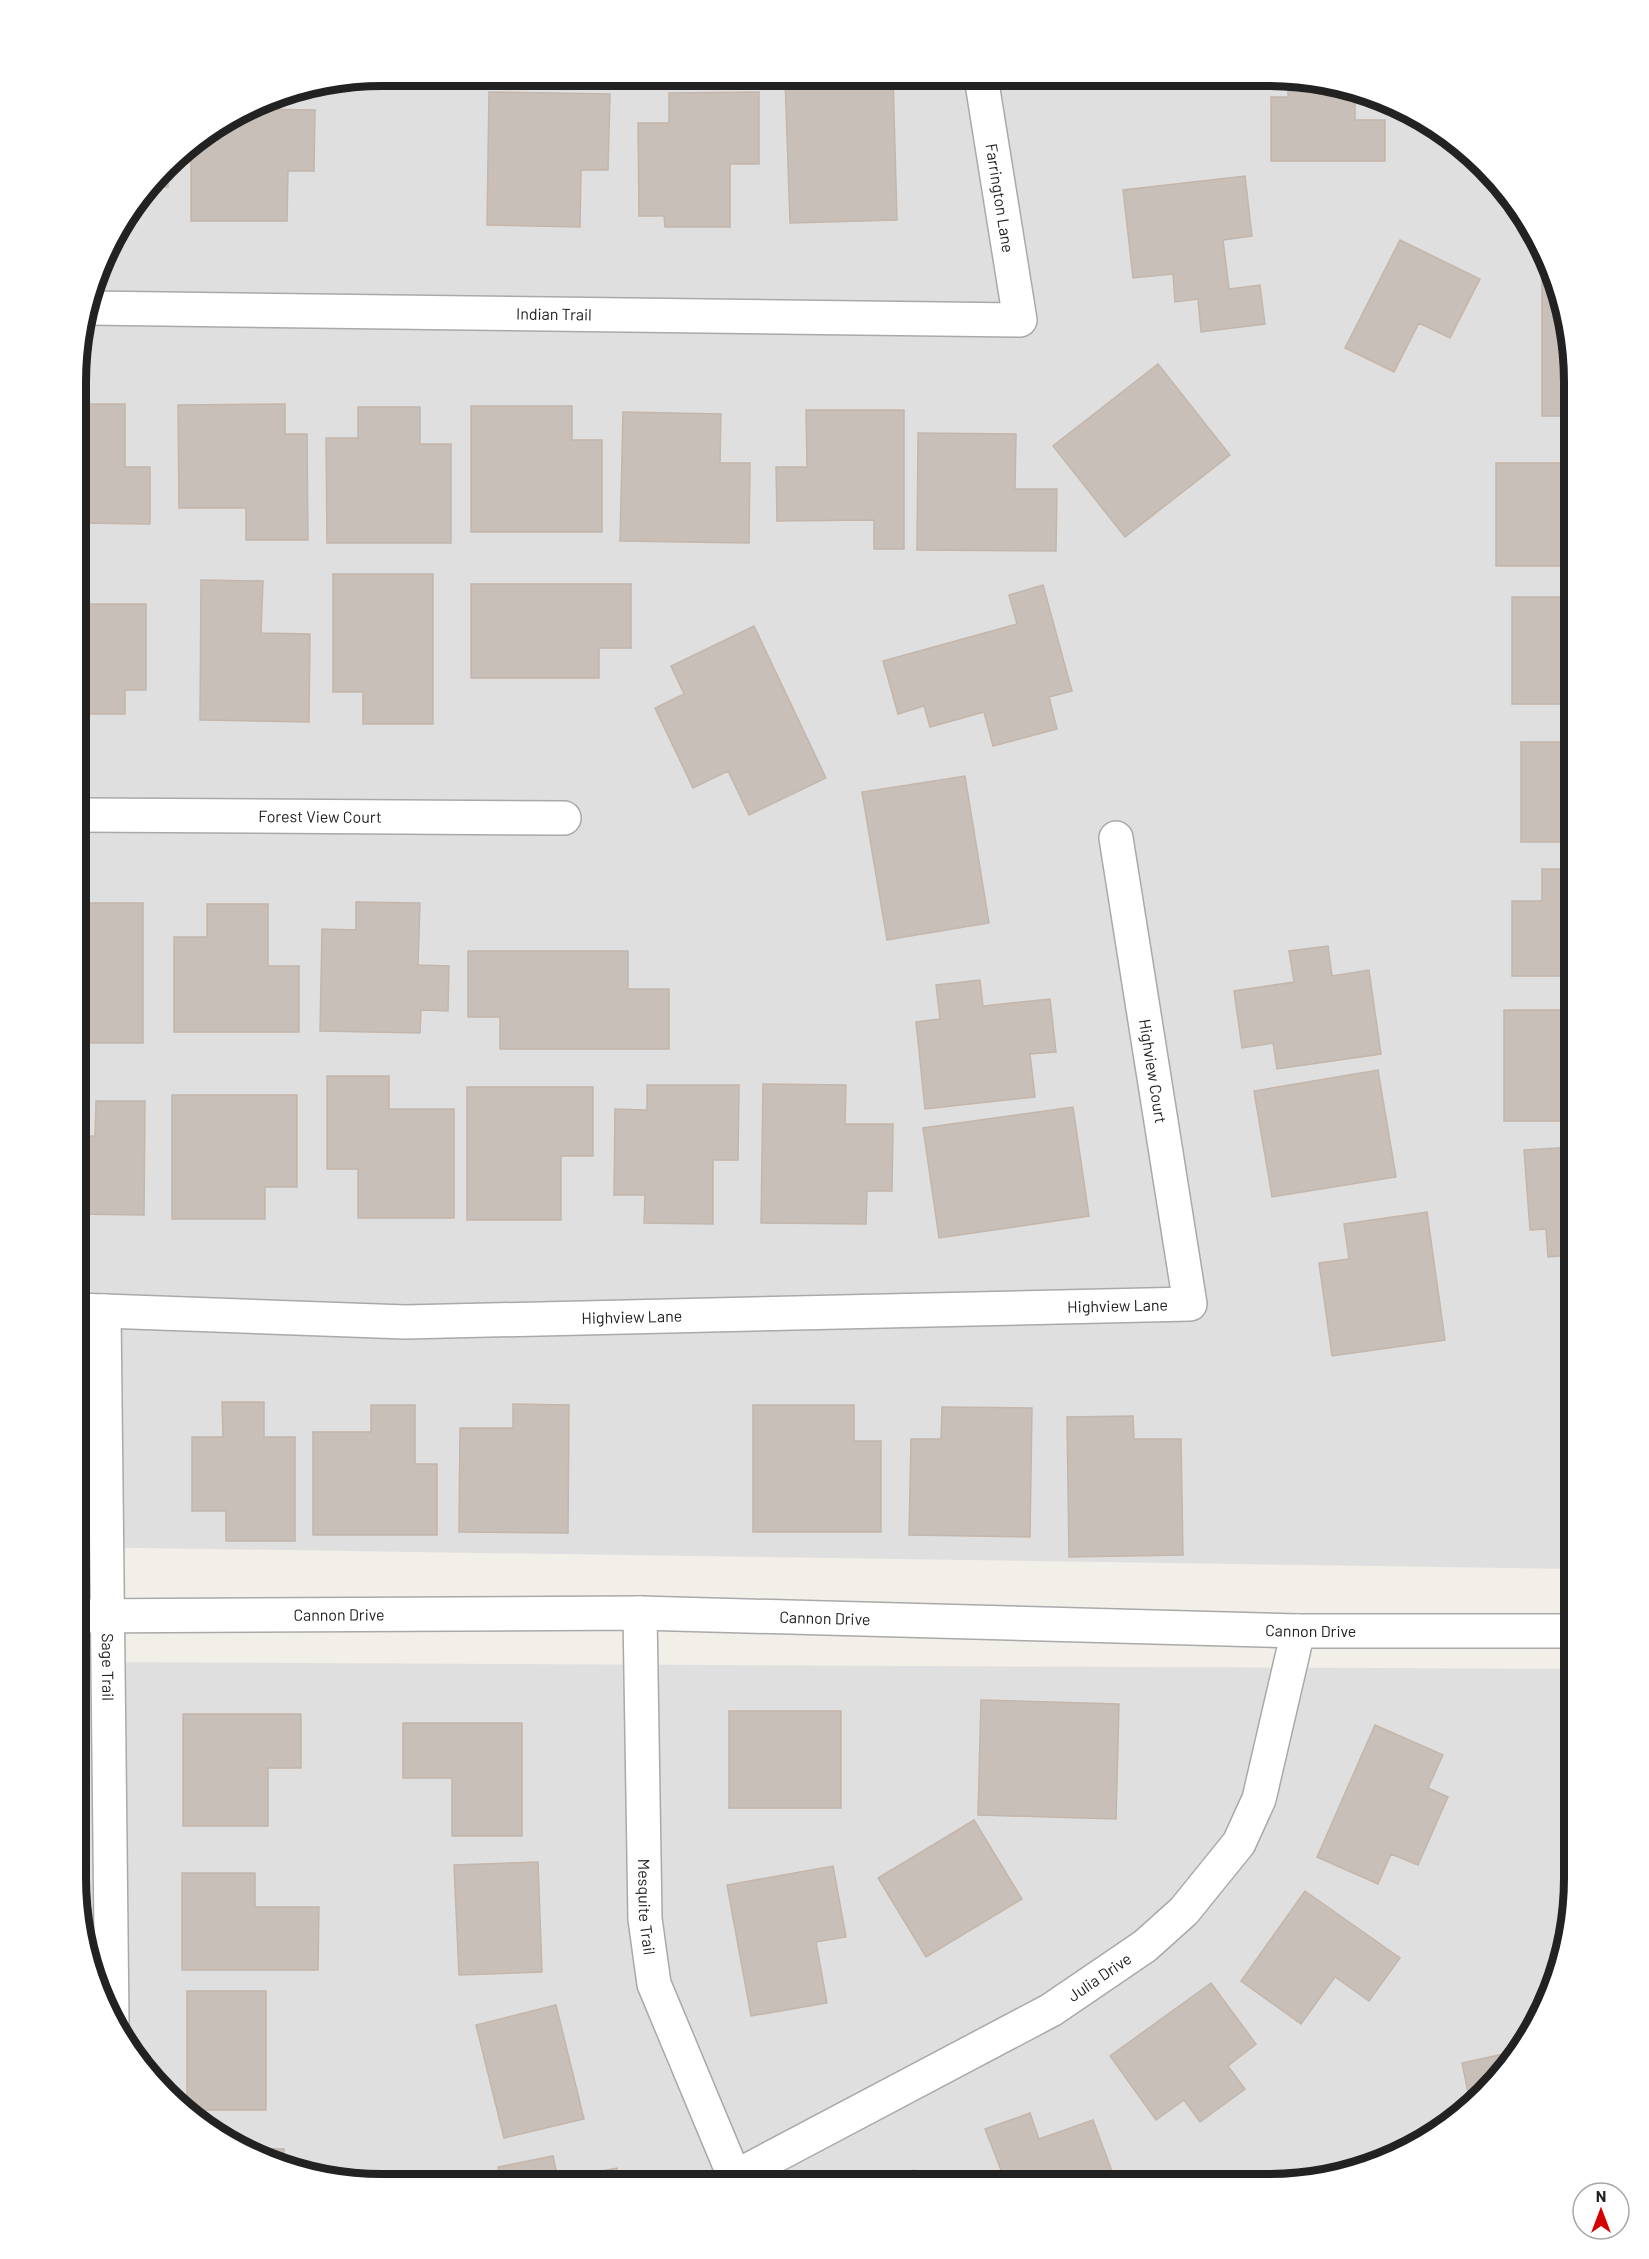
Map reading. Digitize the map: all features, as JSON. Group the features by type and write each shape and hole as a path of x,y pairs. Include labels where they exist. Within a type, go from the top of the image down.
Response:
{"street":[{"name":"Farrington Lane","path":"982,86 1020,320"},
{"name":"Indian Trail","path":"95,309 1020,320"},
{"name":"Forest View Court","path":"86,815 564,818"},
{"name":"Highview Court","path":"1116,838 1190,1304"},
{"name":"Highview Lane","path":"90,1310 405,1322 1190,1304"},
{"name":"Sage Trail","path":"90,1310 91,1616 111,1997"},
{"name":"Cannon Drive","path":"91,1616 640,1613 1298,1631 1564,1631"},
{"name":"Mesquite Trail","path":"640,1613 645,1919 654,1984 733,2174"},
{"name":"Julia Drive","path":"747,2174 1051,2010 1145,1946 1184,1911 1239,1843 1259,1799 1298,1631"}],"shaded area":[{"path":"362,86 1287,86 1326,91 1363,101 1399,116 1432,135 1477,172 1514,217 1533,250 1548,286 1558,323 1563,362 1564,1569 86,1547 86,362 91,323 101,286 116,250 135,217 172,172 217,135 250,116 286,101 323,91"},
{"path":"86,1662 1564,1669 1564,1878 1558,1936 1548,1973 1524,2026 1502,2058 1477,2087 1448,2112 1416,2134 1363,2158 1326,2168 1268,2174 381,2174 323,2168 286,2158 250,2143 201,2112 159,2073 135,2042 116,2009 101,1973 91,1936 86,1897"}],"building":[{"path":"785,86 893,86 897,220 790,223"},
{"path":"1288,86 1326,91 1355,99 1355,120 1385,120 1385,161 1271,161 1271,97 1288,97"},
{"path":"489,92 610,94 608,170 581,170 580,227 487,225"},
{"path":"759,92 759,164 730,164 730,227 665,227 664,216 639,216 638,123 669,123 669,93"},
{"path":"265,109 315,110 314,171 288,171 287,221 191,221 191,155 233,125"},
{"path":"168,176 168,187 158,187"},
{"path":"1245,176 1252,236 1223,240 1229,289 1260,285 1265,324 1201,332 1198,299 1175,302 1173,274 1133,278 1123,190"},
{"path":"1400,240 1480,279 1450,338 1419,323 1394,372 1345,348"},
{"path":"1542,271 1558,323 1563,362 1564,416 1542,416"},
{"path":"1158,364 1230,455 1125,537 1053,446"},
{"path":"86,404 125,404 125,467 150,467 150,524 86,523"},
{"path":"285,404 285,434 307,434 308,540 246,540 246,508 179,508 178,405"},
{"path":"471,406 572,406 572,440 602,440 602,532 471,532"},
{"path":"358,407 420,407 420,444 451,444 451,543 327,543 326,438 358,438"},
{"path":"806,410 904,410 904,549 874,549 874,520 777,521 776,467 807,467"},
{"path":"623,412 721,414 720,463 750,463 749,543 620,541"},
{"path":"918,433 1016,434 1015,489 1057,489 1056,551 917,550"},
{"path":"1496,463 1564,463 1564,566 1496,566"},
{"path":"333,574 433,574 433,724 363,724 363,692 333,692"},
{"path":"201,580 263,581 261,633 310,634 309,722 200,720"},
{"path":"471,584 631,584 631,648 599,648 599,678 471,678"},
{"path":"1043,585 1072,691 1049,697 1057,729 993,746 984,712 930,727 924,706 898,714 883,661 1017,624 1009,595"},
{"path":"1512,597 1564,597 1564,704 1512,704"},
{"path":"86,604 146,604 146,690 125,690 125,714 86,714"},
{"path":"754,626 826,778 749,815 728,771 693,788 655,708 684,694 671,666"},
{"path":"1521,742 1564,742 1564,842 1521,842"},
{"path":"965,776 989,923 887,940 862,792"},
{"path":"1542,869 1564,869 1564,976 1512,976 1512,901 1542,901"},
{"path":"356,902 420,903 418,965 449,966 448,1011 421,1010 420,1033 320,1031 322,929 356,930"},
{"path":"86,903 143,903 143,1043 86,1043"},
{"path":"207,904 268,904 268,966 299,966 299,1032 174,1032 174,937 207,937"},
{"path":"1328,946 1332,976 1369,970 1381,1054 1277,1069 1273,1043 1242,1048 1234,991 1294,982 1289,951"},
{"path":"468,951 628,951 628,989 669,989 669,1049 500,1049 500,1017 468,1017"},
{"path":"980,980 983,1006 1050,999 1056,1052 1030,1054 1035,1097 925,1109 916,1022 940,1019 936,985"},
{"path":"1504,1010 1564,1010 1564,1121 1504,1121"},
{"path":"1378,1070 1396,1177 1272,1197 1254,1091"},
{"path":"327,1076 389,1076 389,1109 454,1109 454,1218 358,1218 358,1169 327,1169"},
{"path":"763,1084 846,1085 845,1124 893,1124 892,1191 867,1191 866,1224 761,1223"},
{"path":"647,1085 739,1085 738,1160 713,1160 713,1224 644,1223 645,1195 614,1195 615,1109 647,1110"},
{"path":"467,1087 593,1087 593,1156 561,1156 561,1220 467,1220"},
{"path":"172,1095 297,1095 297,1187 265,1187 265,1219 172,1219"},
{"path":"96,1101 145,1101 144,1215 86,1214 86,1136 95,1136"},
{"path":"1073,1107 1089,1216 939,1238 923,1128"},
{"path":"1564,1148 1564,1256 1548,1257 1546,1229 1530,1230 1524,1150"},
{"path":"1427,1212 1445,1340 1332,1356 1319,1263 1349,1259 1344,1224"},
{"path":"222,1402 264,1402 264,1437 295,1437 295,1541 226,1541 226,1511 192,1511 192,1437 223,1437"},
{"path":"513,1404 569,1405 568,1533 459,1532 460,1428 513,1428"},
{"path":"371,1405 415,1405 415,1464 437,1464 437,1535 313,1535 313,1432 371,1432"},
{"path":"753,1405 854,1405 854,1441 881,1441 881,1532 753,1532"},
{"path":"942,1407 1032,1408 1030,1537 909,1535 911,1439 941,1439"},
{"path":"1133,1416 1134,1439 1181,1439 1183,1555 1069,1557 1067,1417"},
{"path":"981,1700 1119,1704 1116,1819 978,1815"},
{"path":"729,1711 841,1711 841,1808 729,1808"},
{"path":"183,1714 301,1714 301,1768 268,1768 268,1826 183,1826"},
{"path":"403,1723 522,1723 522,1836 452,1836 452,1778 403,1778"},
{"path":"1375,1725 1443,1755 1428,1788 1448,1797 1418,1865 1391,1854 1378,1884 1317,1857"},
{"path":"974,1820 1022,1899 926,1957 878,1878"},
{"path":"538,1862 542,1972 459,1975 454,1865"},
{"path":"833,1866 846,1937 816,1942 827,2003 751,2016 727,1885"},
{"path":"182,1873 255,1873 255,1907 319,1907 318,1970 182,1970"},
{"path":"1305,1891 1400,1958 1369,2001 1335,1977 1301,2024 1241,1981"},
{"path":"1211,1983 1256,2044 1228,2066 1245,2089 1200,2122 1184,2100 1156,2120 1110,2056"},
{"path":"187,1991 266,1991 266,2110 198,2110 187,2101"},
{"path":"556,2005 584,2119 504,2138 476,2025"},
{"path":"1505,2054 1469,2095 1462,2063"},
{"path":"1030,2113 1039,2139 1093,2120 1113,2174 1002,2174 985,2129"},
{"path":"262,2148 284,2149 284,2157"},
{"path":"553,2156 557,2174 499,2174 498,2167"},
{"path":"617,2168 618,2174 585,2174"},
{"path":"914,2170 916,2174 904,2174"}]}
